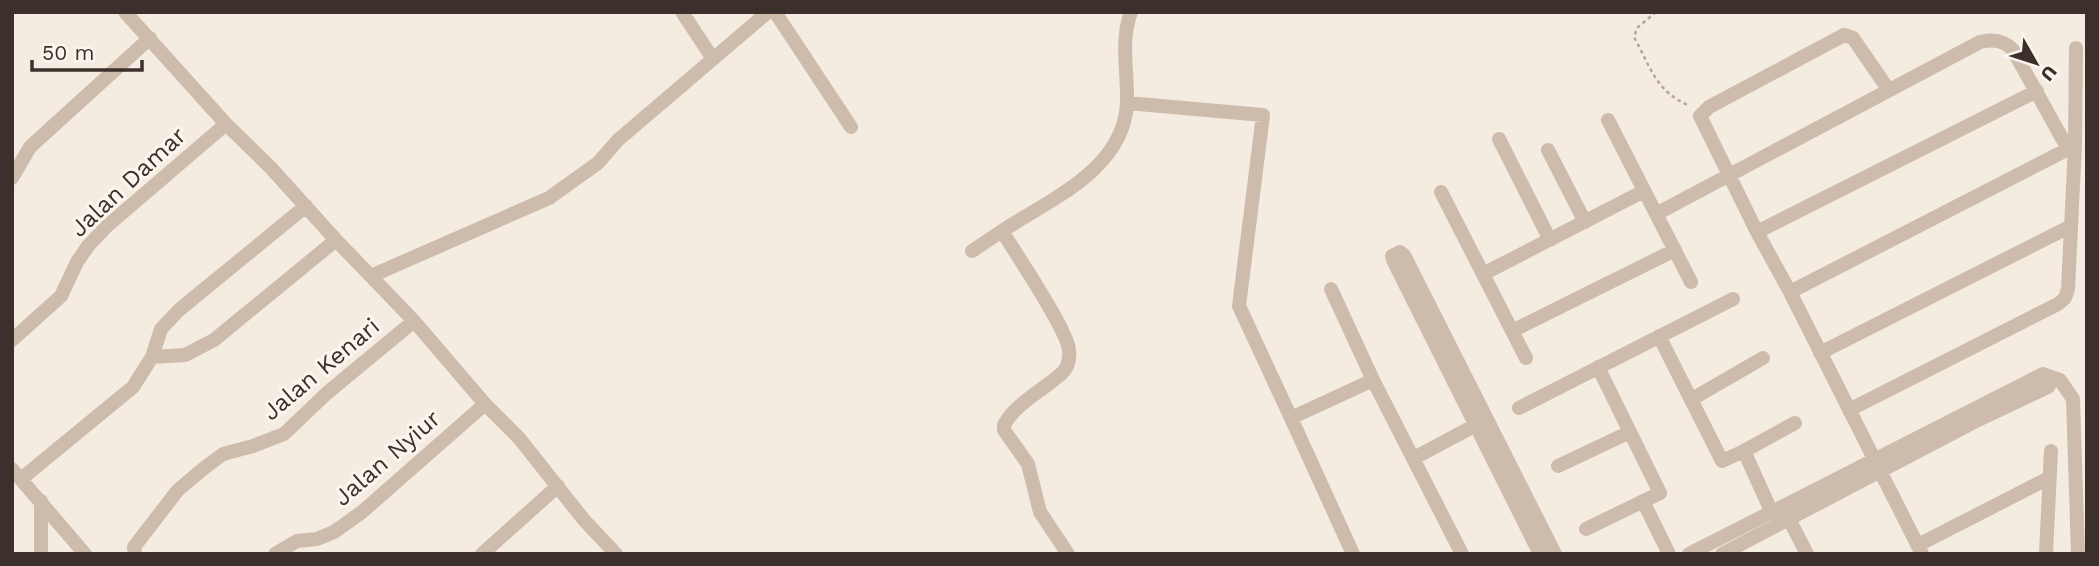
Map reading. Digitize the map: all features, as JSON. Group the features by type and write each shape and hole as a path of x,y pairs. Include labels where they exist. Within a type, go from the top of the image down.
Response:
{"street":[{"path":"125,12 226,124 414,321 485,404 519,438 584,520 616,554"},
{"path":"682,12 713,59"},
{"path":"371,276 549,198 598,163 618,140 768,12"},
{"path":"775,12 851,127"},
{"path":"972,251 1100,165 1115,146 1124,126 1125,43 1131,12"},
{"path":"1888,89 1853,38 1844,35 1702,112 1700,116 1920,549 2049,478"},
{"path":"12,178 17,158 150,38"},
{"path":"1656,214 1888,89 1980,42 1994,39 2009,46 2072,147"},
{"path":"1849,410 2058,304 2065,298 2068,289 2071,226 2076,48"},
{"path":"1757,232 2037,90"},
{"path":"1126,103 1263,115 1238,306 1353,554"},
{"path":"1608,120 1691,282"},
{"name":"Jalan Damar","path":"12,340 61,296 77,262 101,233 226,124"},
{"path":"1499,139 1550,240"},
{"path":"1790,292 2072,147"},
{"path":"1548,150 1585,222"},
{"path":"1483,274 1644,191"},
{"path":"1441,192 1526,358"},
{"path":"85,554 17,474 118,401 133,387 152,357 162,329 170,319 306,206"},
{"path":"1820,353 2071,226"},
{"path":"1002,231 1056,320 1069,347 1069,361 1064,372 1014,412 1004,425 1004,430 1028,464 1040,512 1068,554"},
{"path":"152,357 185,355 200,349 336,240"},
{"path":"1512,331 1675,250"},
{"path":"1540,554 1525,510 1436,334 1394,262 1392,256 1395,253 1404,254 1436,334 1476,425 1525,510 1555,554"},
{"path":"1331,289 1373,380 1462,554"},
{"path":"1519,408 1732,299"},
{"name":"Jalan Kenari","path":"135,554 134,547 178,490 203,469 223,454 253,446 284,433 327,393 414,321"},
{"path":"1660,336 1723,461 1794,423"},
{"path":"1692,398 1763,358"},
{"path":"1586,530 1660,493 1598,367"},
{"path":"1722,554 1789,519 1877,466 2043,374 2060,380 2073,399 2078,554"},
{"path":"1291,418 1373,380"},
{"name":"Jalan Nyiur","path":"275,554 297,541 317,539 334,532 356,517 485,404"},
{"path":"1414,458 1476,425"},
{"path":"1559,466 1630,432"},
{"path":"1744,451 1772,513"},
{"path":"2046,554 2051,451"},
{"path":"1689,554 1877,466"},
{"path":"482,554 558,486"},
{"path":"41,501 41,554"},
{"path":"1643,501 1669,554"},
{"path":"1789,519 1807,554"}],"path":[{"path":"1656,12 1637,28 1634,37 1664,91 1673,99 1702,112"}]}
